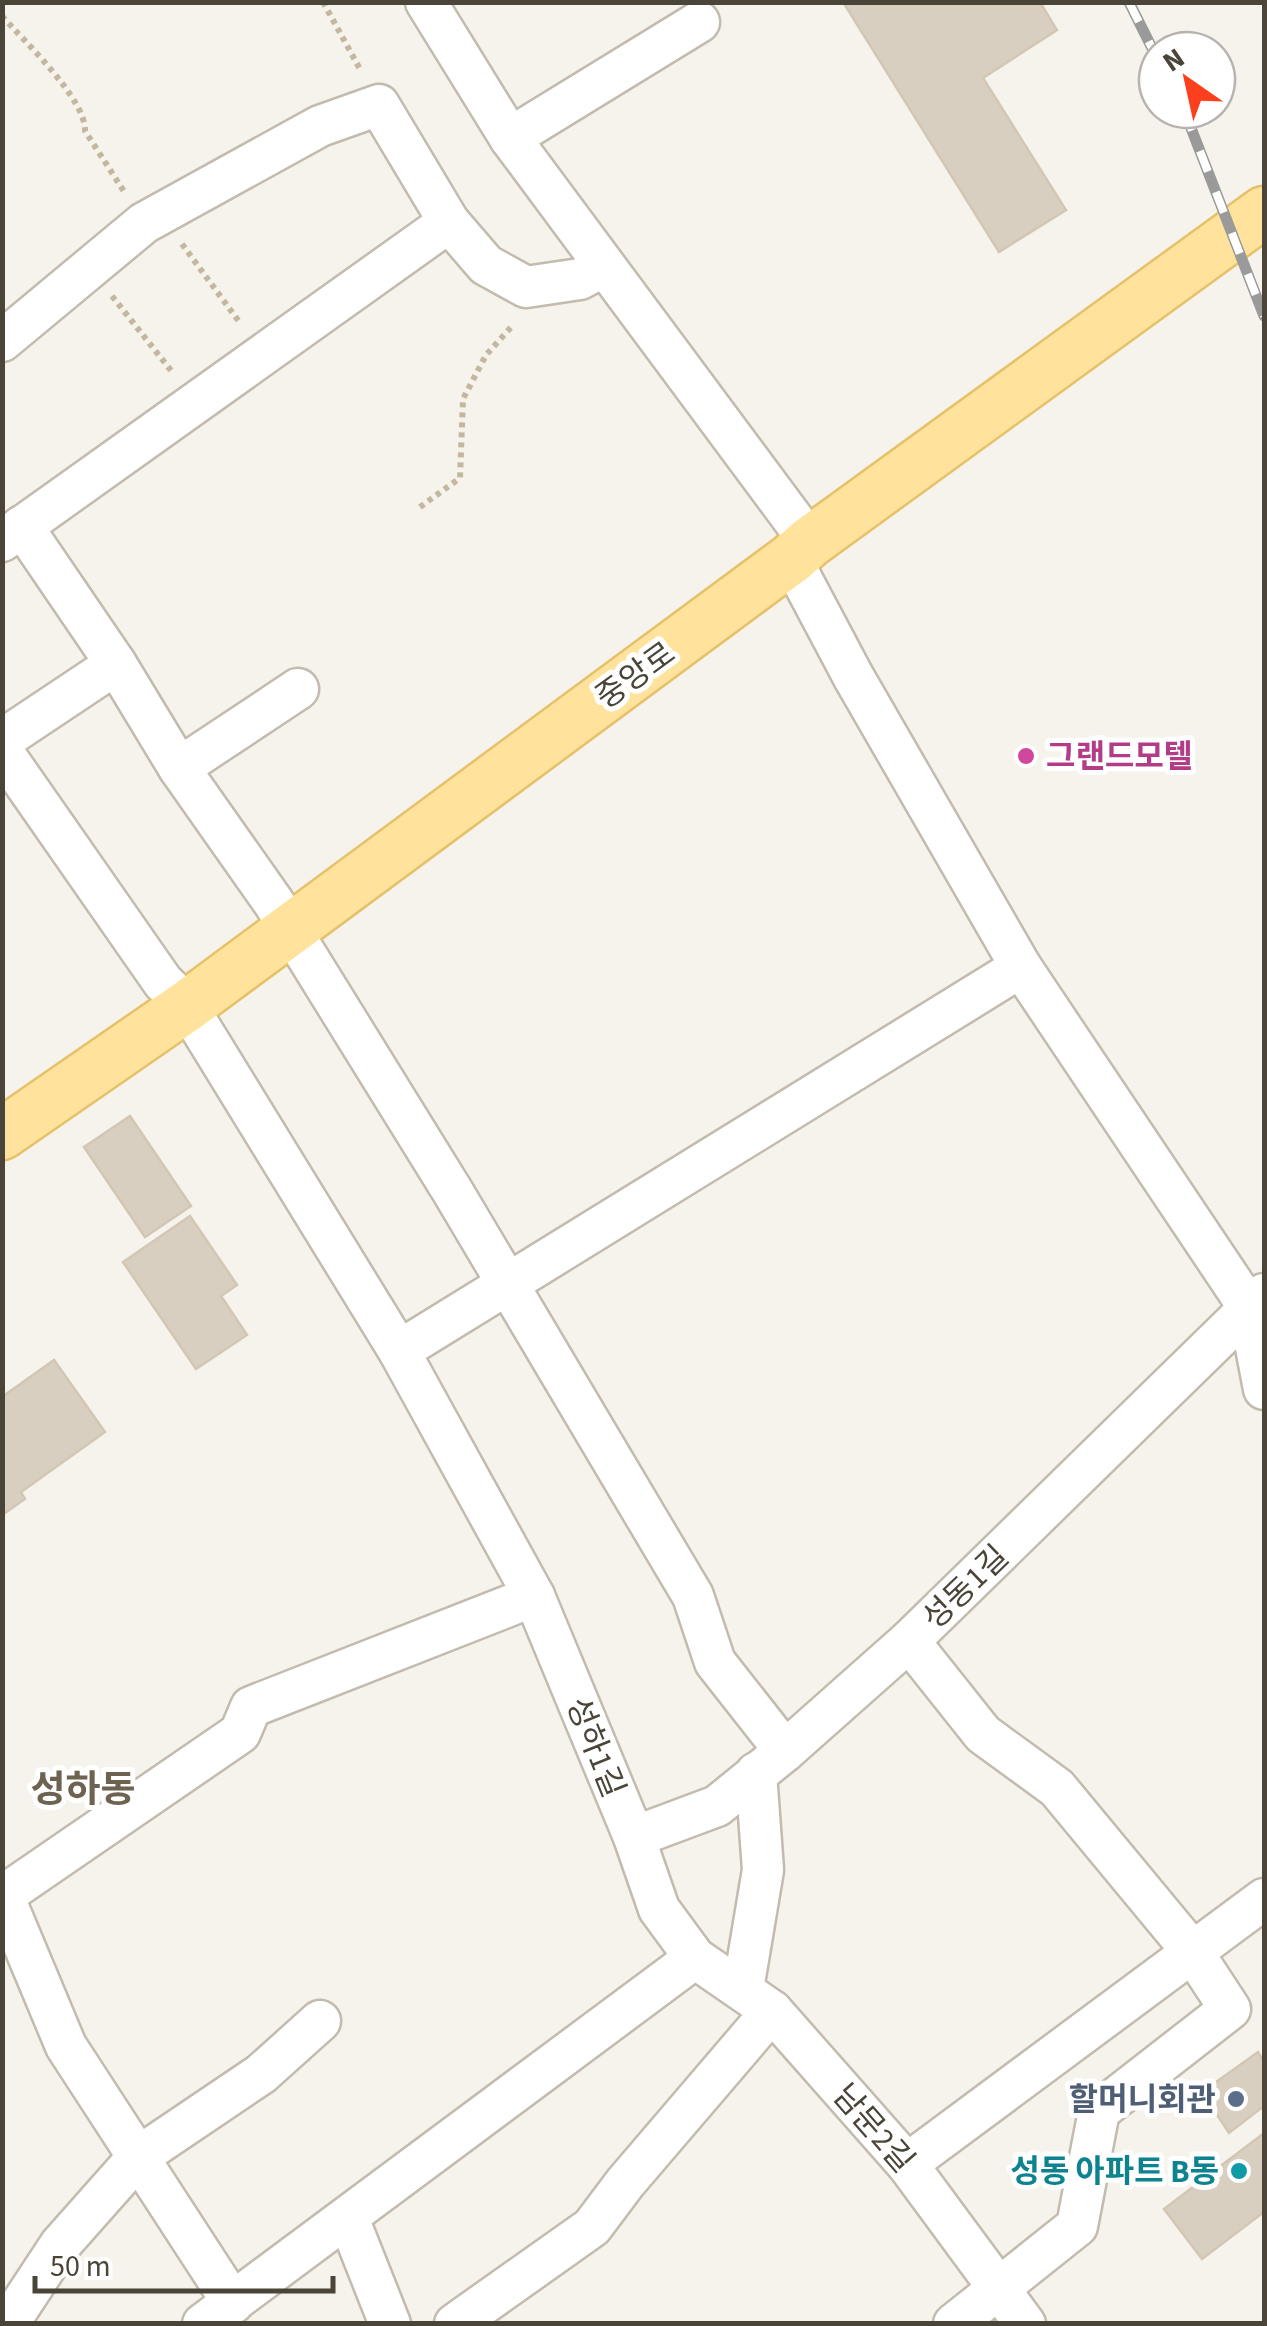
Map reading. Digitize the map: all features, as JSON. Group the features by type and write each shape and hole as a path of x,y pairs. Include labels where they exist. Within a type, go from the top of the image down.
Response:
{"main road":[{"name":"중앙로","path":"2,1134 187,1006 1264,212"}],"street":[{"path":"426,2 510,138 604,266 801,551 852,676 1021,967 1256,1300 1264,1390"},
{"path":"510,138 698,22"},
{"path":"2,340 152,219 320,126 380,105 449,222 486,265 526,287 580,279 604,266"},
{"path":"449,222 12,534 116,664 179,768 290,929 508,1284 692,1596 715,1662 771,1762 757,2000 592,2227 455,2324"},
{"path":"2,740 116,664"},
{"path":"179,768 298,689"},
{"name":"성하1길","path":"2,751 163,982 187,1006 398,1351 534,1596 634,1838 659,1909 695,1958"},
{"path":"398,1351 1021,967"},
{"name":"성동1길","path":"634,1838 716,1806 771,1762 910,1641 1256,1300"},
{"path":"534,1596 251,1706 240,1733 3,1894 66,2046 138,2157 218,2313 695,1958"},
{"path":"910,1641 984,1734 1056,1788 1192,1951 1230,2009 1099,2111 1076,2226 954,2324"},
{"path":"907,2164 1264,1899"},
{"name":"남문2길","path":"695,1958 757,2000 907,2164 1025,2324"},
{"path":"8,2324 60,2245 138,2157 260,2074 320,2022"},
{"path":"348,2218 390,2324"}],"path":[{"path":"323,2 380,105"},
{"path":"2,16 58,80 86,118 85,130 152,219 264,355"},
{"path":"90,268 196,403"},
{"path":"420,507 460,478 464,399 486,355 524,313 526,287"}],"building":[{"path":"843,2 1040,2 1057,30 983,78 1066,210 999,252"},
{"path":"130,1116 191,1206 145,1237 84,1147"},
{"path":"190,1216 237,1285 221,1296 247,1335 196,1369 123,1262"},
{"path":"54,1360 105,1432 21,1492 25,1499 2,1515 2,1397"},
{"name":"할머니회관","path":"1258,2052 1264,2062 1264,2106 1229,2133 1202,2092"},
{"name":"성동 아파트 B동","path":"1264,2133 1264,2212 1202,2259 1164,2209"}],"railway":[{"path":"1129,2 1143,30"},
{"path":"1192,130 1264,316"}],"place":[{"name":"그랜드모텔","path":"1026,756"},
{"name":"할머니회관","path":"1236,2099"},
{"name":"성동 아파트 B동","path":"1239,2171"}],"district":[{"name":"성하동","path":"83,1789"}]}
